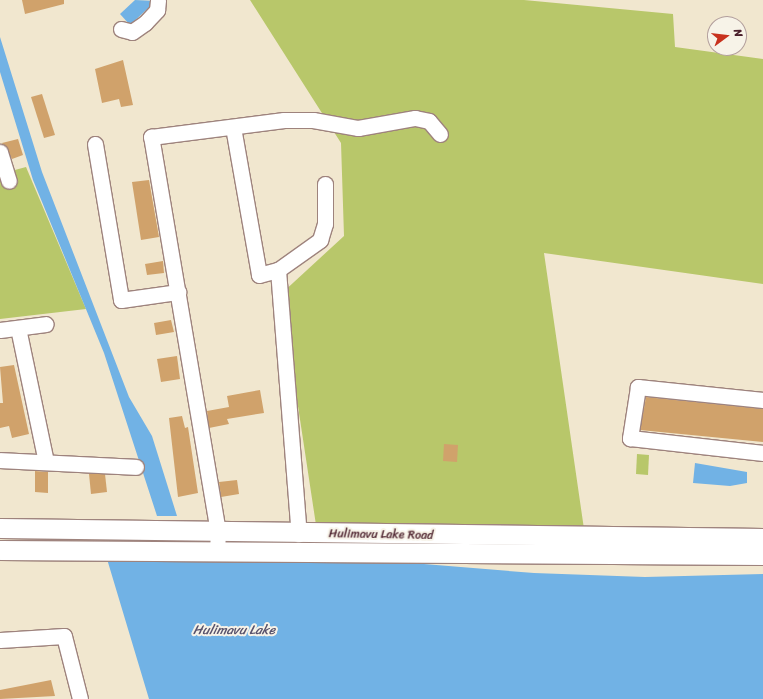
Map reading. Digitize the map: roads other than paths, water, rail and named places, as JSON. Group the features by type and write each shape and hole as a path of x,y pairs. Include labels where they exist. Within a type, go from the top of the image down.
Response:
{"main road":[{"name":"Hulimavu Lake Road","path":"0,528 183,531 218,541 763,555"},
{"name":"Hulimavu Lake Road","path":"0,550 185,550 218,541 299,534 763,538"}],"street":[{"path":"121,29 132,32 145,23 157,10 158,0"},
{"path":"218,541 178,292 151,137 233,127 313,120 358,128 415,118 429,121 440,134"},
{"path":"233,127 259,275 278,270 320,240 324,233 325,184"},
{"path":"95,144 121,300 178,292"},
{"path":"0,152 9,181"},
{"path":"278,270 299,534"},
{"path":"0,330 46,324"},
{"path":"18,328 46,462"},
{"path":"763,400 638,387 630,438 763,453"},
{"path":"0,460 136,467"},
{"path":"0,640 64,636 80,699"}],"water":[{"path":"135,0 156,1 130,25 120,14"},
{"path":"0,37 42,172 129,397 152,436 177,516 157,516 104,353 33,180 0,72"},
{"path":"695,463 747,472 747,483 730,486 693,483"},
{"name":"Hulimavu Lake","path":"107,559 387,561 534,573 645,577 763,574 763,699 149,699"}]}
